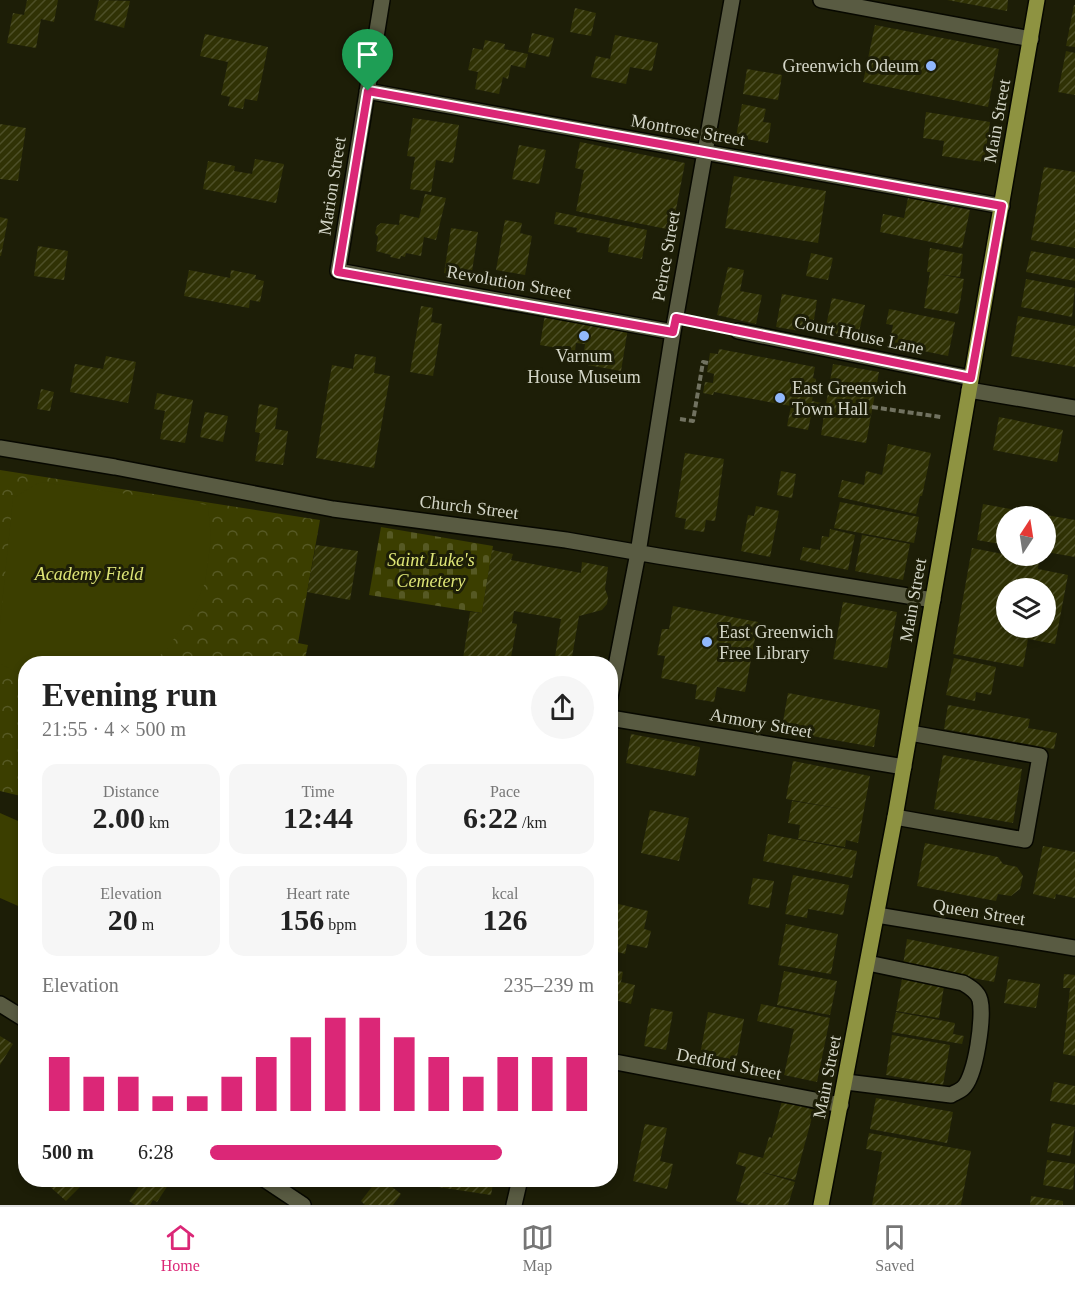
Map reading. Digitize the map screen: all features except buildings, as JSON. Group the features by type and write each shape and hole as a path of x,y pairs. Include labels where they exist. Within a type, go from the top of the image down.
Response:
{"main road":[{"name":"Main Street","path":"821,1205 904,767 1037,0"}],"street":[{"name":"Marion Street","path":"338,272 382,0"},
{"name":"Peirce Street","path":"618,656 638,553 674,325 732,0"},
{"path":"821,0 1031,39"},
{"name":"Montrose Street","path":"368,91 1002,206"},
{"name":"Revolution Street","path":"338,272 674,325"},
{"name":"Court House Lane","path":"738,331 1075,408"},
{"name":"Church Street","path":"0,448 115,467 333,509 566,540 933,600"},
{"name":"Armory Street","path":"618,719 904,767"},
{"path":"895,817 1025,840 1040,756 910,733"},
{"name":"Queen Street","path":"877,915 1075,948"},
{"path":"846,1082 951,1095 964,1087 973,1070 979,1044 980,1000 974,990 963,983 868,963"},
{"path":"0,1004 18,1015"},
{"name":"Dedford Street","path":"618,1063 841,1105"},
{"path":"276,1187 303,1205"},
{"path":"514,1205 518,1187"}],"path":[{"path":"674,325 738,331"},
{"path":"680,419 693,421 703,362 708,363"},
{"path":"872,407 941,417"}],"green space":[{"name":"Academy Field","path":"0,470 320,520 298,643 308,645 306,656 18,656 18,795 0,791"},
{"path":"40,482 208,505 211,539 205,583 192,612 165,652 158,656 18,656 18,672 0,663 0,624 13,498"},
{"name":"Saint Luke's Cemetery","path":"381,527 493,546 482,613 369,595"},
{"path":"0,813 18,821 18,906 0,898"}],"place":[{"name":"Greenwich Odeum","path":"931,66"},
{"name":"Varnum House Museum","path":"584,336"},
{"name":"East Greenwich Town Hall","path":"780,398"},
{"name":"East Greenwich Free Library","path":"707,642"}],"route":[{"path":"368,91 1002,206 971,378 676,318 673,332 338,272 368,91"}]}
